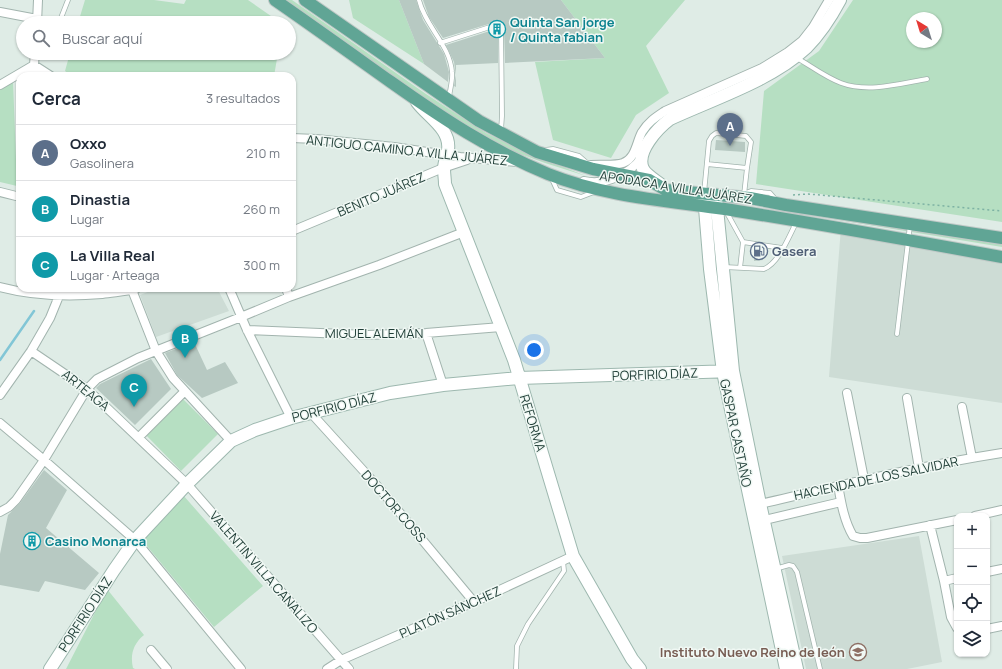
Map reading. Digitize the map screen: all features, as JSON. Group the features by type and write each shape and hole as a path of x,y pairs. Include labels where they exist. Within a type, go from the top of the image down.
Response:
{"main road":[{"name":"APODACA A VILLA JUÁREZ","path":"275,0 436,114 474,138 548,174 599,190 626,196 704,200 716,195 777,200 910,224 1002,238"},
{"name":"APODACA A VILLA JUÁREZ","path":"305,0 479,121 537,152 620,175 649,180 669,190 704,200 721,209 1002,257"}],"street":[{"path":"37,16 38,0"},
{"path":"587,166 621,164 628,161 634,155 643,131 651,120 665,111 762,68 788,52 802,41 813,27 829,0"},
{"path":"548,174 601,183 620,175 633,167 642,155 653,134 660,126 670,119 771,73 795,57 821,31 840,0"},
{"path":"0,12 16,16"},
{"path":"35,72 37,68 36,60"},
{"path":"37,68 44,72"},
{"path":"28,72 37,68"},
{"path":"0,85 16,78"},
{"name":"REFORMA","path":"414,98 423,111 440,125 444,132 448,149 445,163 446,184 514,360 568,558 634,664 640,669"},
{"name":"ANTIGUO CAMINO A VILLA JUÁREZ","path":"296,138 394,147 445,163 471,158 521,162"},
{"path":"642,155 643,169 647,174 669,190"},
{"name":"BENITO JUÁREZ","path":"296,229 445,163"},
{"path":"0,192 16,196"},
{"name":"GASPAR CASTAÑO","path":"716,195 721,209 728,372"},
{"name":"GASPAR CASTAÑO","path":"704,200 710,269 728,372 770,571 797,669"},
{"path":"0,512 9,507 16,500 44,460 87,388 97,379 138,358 289,297 464,232"},
{"path":"0,287 16,290"},
{"path":"29,292 55,296 110,292"},
{"path":"136,292 156,351 173,378 184,392 231,441"},
{"path":"231,292 247,330 291,418"},
{"path":"287,292 289,297"},
{"path":"0,395 32,351 50,318 55,296"},
{"name":"MIGUEL ALEMÁN","path":"247,330 368,335 426,333 501,327"},
{"path":"426,333 443,385"},
{"name":"ARTEAGA","path":"32,351 87,388 187,484"},
{"name":"PORFIRIO DÍAZ","path":"50,669 135,540 187,484 231,441 255,430 291,418 390,393 443,385 519,378 728,372"},
{"path":"139,437 184,392"},
{"path":"847,393 864,479"},
{"path":"907,398 919,468"},
{"path":"962,407 972,458"},
{"name":"DOCTOR COSS","path":"311,413 398,510 474,602"},
{"path":"0,423 135,540 241,669"},
{"name":"HACIENDA DE LOS SALVIDAR","path":"755,505 864,479 1002,453"},
{"name":"VALENTIN VILLA CANALIZO","path":"187,484 349,669"},
{"path":"838,485 849,530 853,536 867,538 954,521"},
{"name":"HACIENDA DE LOS SALVIDAR","path":"759,521 841,502"},
{"path":"988,513 1002,510"},
{"path":"930,526 944,581 951,617 954,623"},
{"name":"PLATÓN SÁNCHEZ","path":"327,669 341,660 474,602 568,558"},
{"path":"990,571 1002,569"},
{"name":"GASPAR CASTAÑO","path":"770,571 786,669"},
{"path":"944,581 954,579"},
{"path":"990,628 1002,626"},
{"path":"150,650 166,669"}],"lane":[{"path":"62,16 68,0"},
{"path":"418,0 421,10 449,57 452,73 448,100"},
{"path":"440,43 493,26 501,29 501,133"},
{"path":"795,57 841,83 859,87 878,87 927,79"},
{"path":"704,200 709,141 716,133 746,136 751,142 741,196"},
{"path":"707,164 747,168"},
{"path":"721,209 743,242 740,268"},
{"path":"710,269 723,267 764,269 769,267 776,259 798,221"},
{"path":"897,334 910,224"},
{"path":"743,242 782,248"},
{"path":"516,669 517,646 528,624 564,571 568,558"},
{"path":"770,571 793,566 797,572 820,669"}],"path":[{"path":"777,200 808,194 1002,211"}],"shaded area":[{"path":"841,228 1002,264 1002,403 829,377"},
{"path":"148,292 219,292 229,311 156,337 140,295"},
{"path":"919,536 942,662 907,669 806,669 782,556"}],"green space":[{"path":"85,0 154,0 184,4 186,0 248,0 271,16 80,16"},
{"path":"285,0 292,0 426,94 486,133 525,152 586,176 506,150 452,118"},
{"path":"349,0 399,0 424,64 353,18"},
{"path":"561,0 685,0 646,46 669,93 636,115 611,158 553,140 535,62 605,58"},
{"path":"853,0 1002,0 1002,222 756,184 764,91 819,51"},
{"path":"68,60 277,60 275,72 65,71"},
{"path":"13,81 16,186 0,182 0,89"},
{"path":"803,214 820,215 1002,241 1002,247"},
{"path":"182,398 218,434 181,471 145,434"},
{"path":"183,495 263,586 214,627 142,540"},
{"path":"107,589 144,635 137,642 133,650 132,663 133,668 135,669 66,669"}],"building":[{"path":"399,0 416,0 423,20 444,54 449,72 448,82 424,64"},
{"name":"Quinta San jorge / Quinta fabian","path":"423,0 561,0 605,58 505,63 503,26 492,23 443,38 429,17"},
{"path":"493,30 498,31 498,63 456,65 456,75 454,62 446,45"},
{"path":"456,75 456,87 454,86"},
{"path":"716,140 745,142 745,152 715,150"},
{"name":"Gasera","path":"754,247 763,249 763,260 754,261"},
{"path":"194,342 207,370 225,362 238,383 202,398 177,375 165,353"},
{"path":"151,359 171,389 135,425 96,388 100,384"},
{"name":"Casino Monarca","path":"44,470 67,490 46,528 99,573 85,590 45,581 39,592 0,585 0,554 8,515 20,503"}],"waterway":[{"path":"0,360 34,311"}],"place":[{"name":"Quinta San jorge / Quinta fabian","path":"497,29"},
{"name":"Oxxo","path":"730,146"},
{"name":"Gasera","path":"759,251"},
{"name":"Dinastia","path":"185,358"},
{"name":"La Villa Real","path":"134,407"},
{"name":"Casino Monarca","path":"32,541"},
{"name":"Instituto Nuevo Reino de león","path":"858,652"}]}
